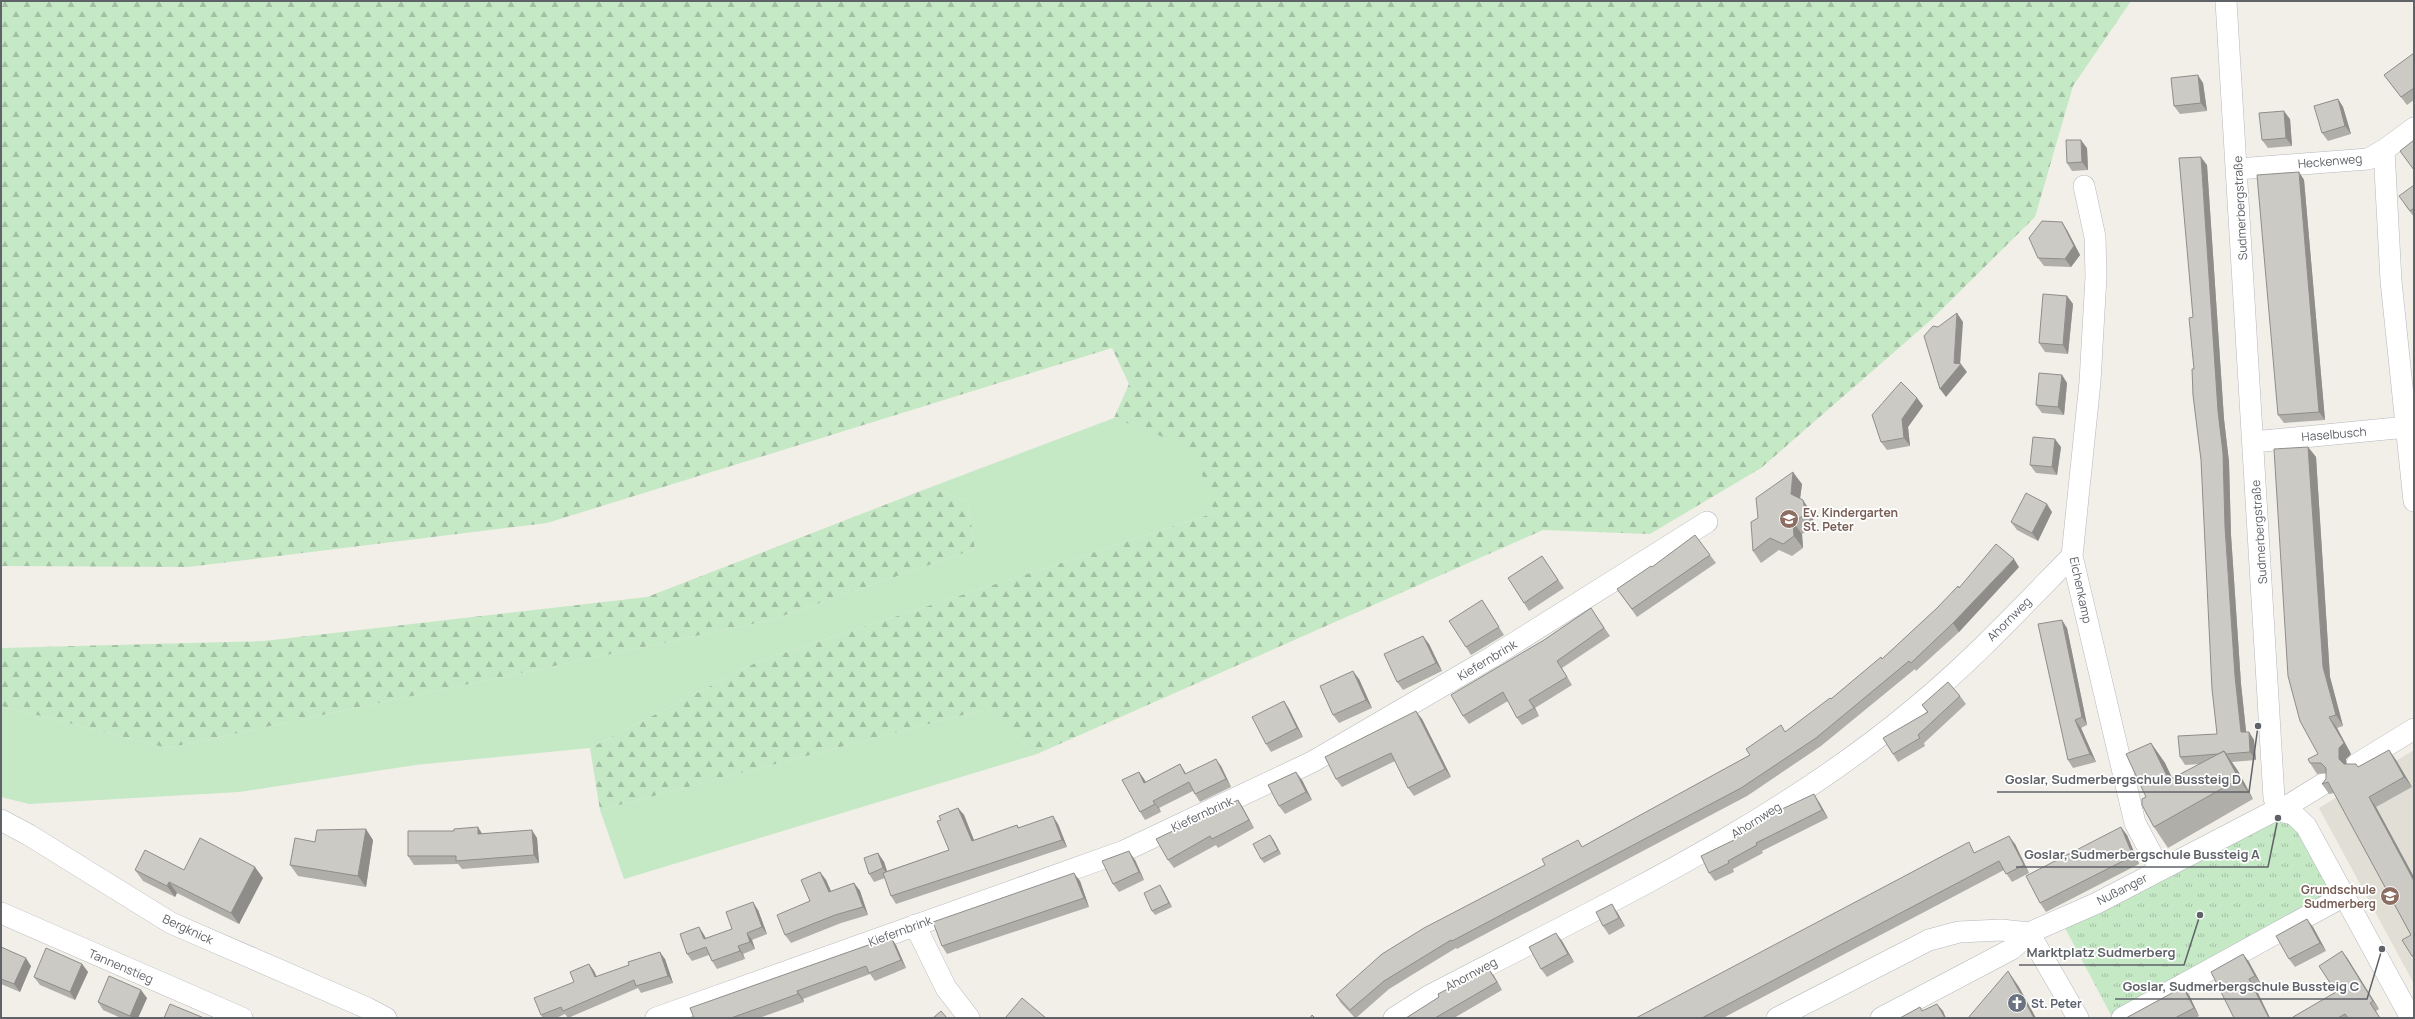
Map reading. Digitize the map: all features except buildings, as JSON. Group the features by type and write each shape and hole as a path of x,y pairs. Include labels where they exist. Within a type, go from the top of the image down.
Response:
{"street":[{"name":"Sudmerbergstraße","path":"2226,1 2238,169 2274,798 2279,811"},
{"name":"Heckenweg","path":"2238,169 2368,158 2384,150 2414,128"},
{"path":"2384,150 2391,281 2411,425 2414,501"},
{"name":"Eichenkamp","path":"2084,186 2095,236 2096,276 2090,382 2072,556 2135,823 2160,870"},
{"name":"Haselbusch","path":"2253,442 2411,425"},
{"name":"Kiefernbrink","path":"658,1018 1124,851 1312,762 1492,658 1706,522"},
{"name":"Ahornweg","path":"1394,1018 1427,997 1727,839 1807,788 1917,707 2008,622 2072,556"},
{"path":"2357,764 2414,729"},
{"name":"Nußanger","path":"1881,1018 2012,949 2029,933 2097,902 2272,812 2279,811 2324,784"},
{"path":"2279,811 2293,814 2306,826 2411,1018"},
{"name":"Bergknick","path":"1,820 29,835 171,923 367,1008 386,1018"},
{"path":"2122,1018 2344,896"},
{"name":"Tannenstieg","path":"1,913 242,1018"},
{"path":"915,926 946,988 970,1018"},
{"path":"1777,1018 1929,940 1959,932 2001,930 2029,933 2078,1018"}],"shaded area":[{"name":"Grundschule Sudmerberg","path":"2414,750 2414,984 2319,808"}],"green space":[{"path":"1,1 2131,1 2073,86 2035,217 1931,320 1761,468 1650,534 1543,530 1037,754 982,710 600,810 590,748 759,661 1214,513 1194,449 1114,418 1129,384 1112,348 547,523 188,567 1,566"},
{"path":"1114,418 1194,448 1214,513 759,661 590,748 415,765 239,792 29,804 1,797 1,706 167,748 771,620 975,549 968,502 931,487"},
{"path":"931,487 968,502 975,549 771,620 167,748 1,706 1,648 264,641 647,597"},
{"path":"982,710 1037,754 624,879 600,810"},
{"path":"2287,811 2335,901 2112,1017 2065,928"}],"place":[{"name":"Ev. Kindergarten St. Peter","path":"1789,519"},
{"name":"Goslar, Sudmerbergschule Bussteig D","path":"2258,726"},
{"name":"Goslar, Sudmerbergschule Bussteig A","path":"2278,818"},
{"name":"Grundschule Sudmerberg","path":"2390,896"},
{"name":"Marktplatz Sudmerberg","path":"2200,915"},
{"name":"Goslar, Sudmerbergschule Bussteig C","path":"2382,949"},
{"name":"St. Peter","path":"2017,1003"}]}
